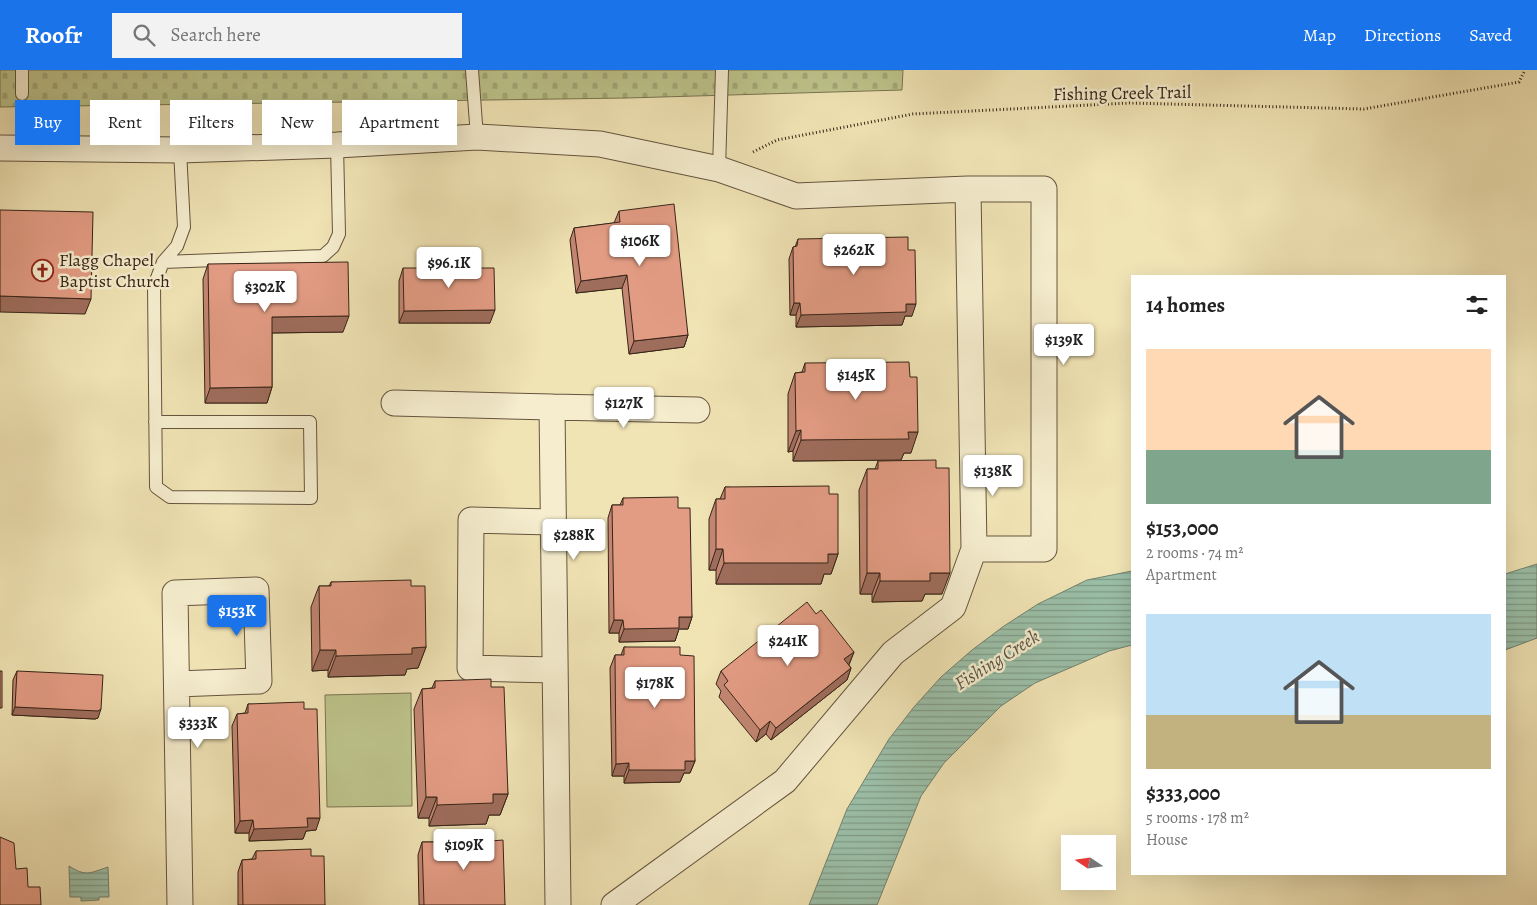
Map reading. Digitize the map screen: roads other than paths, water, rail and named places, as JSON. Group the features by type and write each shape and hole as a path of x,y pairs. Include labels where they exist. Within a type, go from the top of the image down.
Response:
{"street":[{"path":"0,148 180,150 337,145 477,137 600,144 719,169 796,196 968,189 1044,189 1044,549 974,549"},
{"path":"614,905 786,781 893,653 954,607 974,549 968,189"},
{"path":"394,403 697,410"},
{"path":"552,407 558,905"},
{"path":"553,522 471,520 470,668 555,670"},
{"path":"177,684 259,681 256,590 176,593 177,684 180,905"}],"lane":[{"path":"22,70 22,94"},
{"path":"472,70 477,137"},
{"path":"719,169 722,70"},
{"path":"163,262 323,256 333,247 339,234 337,145"},
{"path":"155,422 310,422 311,498 170,497 156,487 155,422 154,286 163,262 177,246 184,227 180,150"}],"water":[{"path":"1537,564 1537,638 1506,650 1506,574"},
{"name":"Fishing Creek","path":"1131,571 1131,645 1109,651 1035,683 1001,706 944,763 921,796 877,905 809,905 847,809 889,739 914,707 941,677 1004,626 1038,604 1087,580"},
{"path":"69,866 84,873 108,867 109,897 99,897 99,900 81,901 81,897 70,897"}],"place":[{"name":"Flagg Chapel Baptist Church","path":"43,270"}]}
